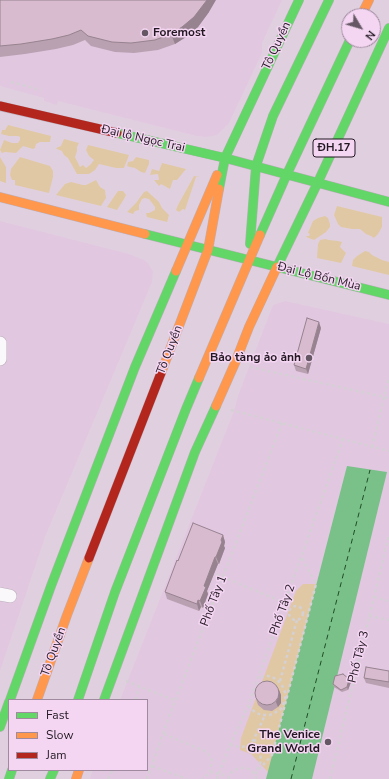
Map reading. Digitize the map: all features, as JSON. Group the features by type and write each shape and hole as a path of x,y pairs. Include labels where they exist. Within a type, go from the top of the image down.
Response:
{"main road":[{"name":"Tô Quyền","path":"37,699 67,615 208,250 225,158 299,0"},
{"path":"78,699 117,585 186,409 249,260 256,166 272,116 329,0"},
{"name":"ĐH.17","path":"276,267 318,182 389,28"},
{"name":"ĐH.17","path":"249,260 287,174 346,48"},
{"name":"Đại lộ Ngọc Trai","path":"0,106 225,158 287,174"},
{"path":"10,699 51,586 135,367 225,158"},
{"path":"287,174 389,202"},
{"path":"0,197 249,260"},
{"name":"Đại Lộ Bốn Mùa","path":"249,260 389,294"},
{"path":"104,699 195,452 276,267"},
{"path":"0,727 8,704"}],"street":[{"path":"0,343 0,359"}],"path":[{"path":"11,82 41,90"},
{"path":"249,366 389,398"},
{"path":"372,447 389,377"},
{"path":"215,406 389,451"},
{"name":"Phố Tây 1","path":"147,779 282,423"},
{"name":"Phố Tây 2","path":"217,779 259,677 343,439"},
{"name":"Phố Tây 3","path":"330,779 389,535"},
{"path":"254,774 272,755 316,584 302,557"},
{"path":"210,571 285,603"},
{"path":"374,597 389,601"},
{"path":"279,682 296,620 303,614 302,609 296,606 292,607 289,611"},
{"path":"283,609 289,611"},
{"path":"289,611 289,616 296,620"},
{"path":"369,616 389,620"},
{"path":"113,675 176,701"},
{"path":"248,706 256,713 270,715 280,710 285,699 285,692 279,682 268,676 259,677"},
{"path":"136,699 139,686"},
{"path":"230,745 242,747 248,745 254,739 265,715"},
{"path":"164,734 207,752 212,760 210,772 203,779 201,779"},
{"path":"254,739 259,748 261,761 254,774"},
{"path":"152,766 187,779"},
{"path":"210,772 228,778 231,773 239,768 249,769 257,779"}],"shaded area":[{"path":"0,0 282,0 262,43 262,53 229,123 217,135 206,137 58,101 57,105 44,101 44,98 0,86"},
{"path":"8,125 51,136 50,142 40,142 36,144 35,148 33,149 23,146 16,153 2,153 0,150 4,140 12,143 18,143 20,140 20,137 18,136 1,134 2,130 5,130"},
{"path":"64,139 79,143 75,157 80,167 83,165 86,168 94,160 89,156 86,150 88,145 129,155 124,168 116,168 99,164 95,170 89,174 77,174 68,158 62,151 56,148 61,146"},
{"path":"0,157 6,167 6,183 0,181"},
{"path":"20,157 50,166 53,171 53,177 49,193 15,185 15,180 12,180 10,175 11,169"},
{"path":"136,157 149,160 145,173 127,166 128,162 133,161"},
{"path":"162,163 186,169 177,180 173,180 170,189 161,184 159,186 154,180 159,180 158,174 150,175 152,169 159,171"},
{"path":"194,176 200,177 196,177 185,210 183,209 179,212 176,210 178,205"},
{"path":"96,180 100,187 105,190 106,198 101,206 56,195 65,184 71,182 86,185"},
{"path":"118,191 123,191 126,195 117,210 107,207"},
{"path":"147,191 159,202 162,208 169,215 167,222 147,217 146,213 155,210 155,207 149,199 145,198 142,199 139,205 139,210 135,211 133,214 127,212 144,192"},
{"path":"337,206 382,217 382,227 374,238 360,229 341,227 334,215"},
{"path":"325,216 328,218 330,224 330,227 326,232 314,240 306,237 310,234 308,233 313,221"},
{"path":"0,221 129,254 148,263 153,272 152,282 45,537 0,671"},
{"path":"325,239 342,242 340,247 346,253 341,263 317,258 318,244 320,240"},
{"path":"365,251 389,262 389,275 352,266 353,260"},
{"path":"285,301 389,324 389,779 90,779 93,771 148,771 148,699 120,699 234,411 238,396 273,305"},
{"path":"347,466 387,472 312,779 266,779"},
{"path":"303,584 316,584 268,772 251,754 240,750 241,738 296,591"}],"building":[{"path":"0,0 207,0 194,17 182,27 171,34 155,40 131,43 112,42 88,36 81,30 69,35 52,39 0,46"},
{"path":"307,318 319,322 306,369 294,365"},
{"path":"193,523 223,535 221,540 222,542 204,586 206,587 200,601 198,600 197,604 165,592"},
{"path":"366,667 389,671 389,682 364,678"},
{"path":"343,674 349,679 347,687 341,690 333,684 335,676"},
{"path":"267,681 276,684 279,693 276,702 267,705 258,702 255,693 258,684"}],"ferry route":[{"path":"291,779 370,470"}],"traffic: fast":[{"path":"219,189 225,158 299,0"},
{"path":"250,244 256,166 273,116 329,0"},
{"path":"277,267 389,28"},
{"path":"260,235 346,48"},
{"path":"117,133 225,158 389,202"},
{"path":"145,234 389,295"},
{"path":"10,699 51,586 135,367 176,271"},
{"path":"78,699 115,592 199,378"},
{"path":"104,699 195,452 216,406"},
{"path":"0,727 8,705"},
{"path":"9,779 12,771"},
{"path":"50,779 54,771"}],"traffic: slow":[{"path":"365,8 369,0"},
{"path":"176,271 217,175"},
{"path":"161,373 208,250 219,189"},
{"path":"0,197 145,234"},
{"path":"199,378 260,235"},
{"path":"216,406 249,327 277,267"},
{"path":"37,699 89,558"},
{"path":"76,779 79,771"}],"traffic: jam":[{"path":"0,106 117,133"},
{"path":"89,558 161,373"}],"place":[{"name":"Foremost","path":"145,33"},
{"name":"Bảo tàng ảo ảnh","path":"309,358"},
{"name":"The Venice Grand World","path":"328,742"}]}
